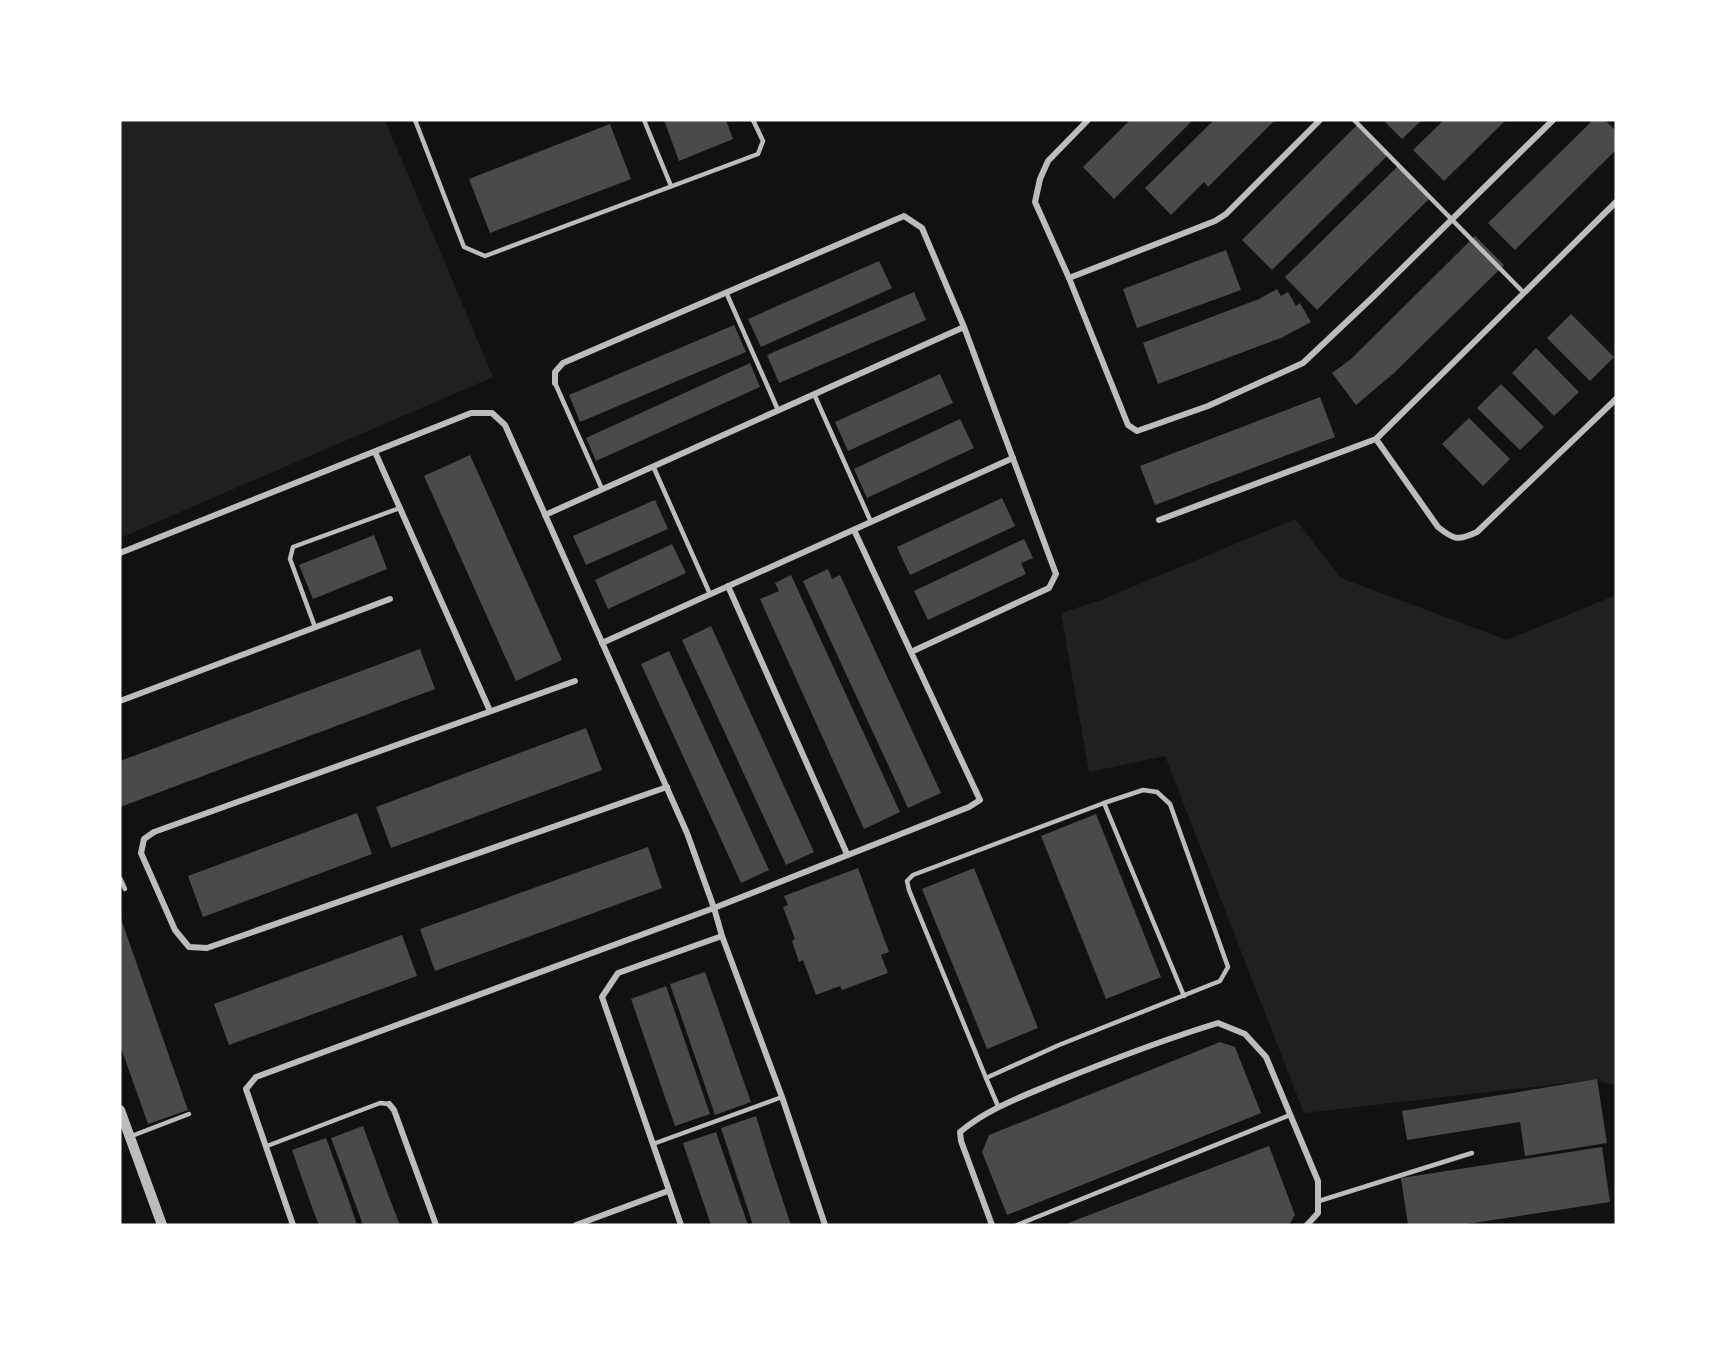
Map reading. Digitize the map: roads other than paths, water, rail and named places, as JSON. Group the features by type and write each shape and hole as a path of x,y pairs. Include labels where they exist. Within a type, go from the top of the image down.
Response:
{"street":[{"path":"1088,120 1048,160 1040,179 1035,202 1069,278 1128,425 1137,431 1209,406 1303,363 1553,120"},
{"path":"1069,278 1215,221 1226,214 1320,120"},
{"path":"1159,520 1376,439 1616,202"},
{"path":"555,382 555,372 563,363 904,216 922,228 964,327 1056,574 1049,588 911,652"},
{"path":"545,515 964,327"},
{"path":"1376,439 1438,527 1451,537 1463,539 1477,532 1616,399"},
{"path":"120,553 471,413 492,413 505,425 687,832 722,936 782,1097 825,1225"},
{"path":"375,452 490,711"},
{"path":"602,643 1013,458"},
{"path":"292,1225 246,1089 256,1077 714,908 969,807 980,800 854,530"},
{"path":"728,586 847,854"},
{"path":"120,701 390,599"},
{"path":"575,681 154,832 144,839 141,853 175,930 189,947 207,948 667,787"},
{"path":"681,1225 602,997 618,973 722,936"},
{"path":"992,1225 961,1141 960,1132 970,1123 998,1106 1161,1040 1218,1023 1245,1034 1266,1058 1318,1181 1317,1213 1307,1225"},
{"path":"389,1104 394,1110 436,1225"},
{"path":"120,1110 162,1225"},
{"path":"576,1225 668,1191"}],"lane":[{"path":"415,120 464,247 485,256 758,154 763,141 753,120"},
{"path":"644,120 671,186"},
{"path":"1354,120 1524,293"},
{"path":"726,292 778,410"},
{"path":"555,382 602,489"},
{"path":"814,394 871,522"},
{"path":"653,466 710,594"},
{"path":"315,627 290,559 294,547 400,508"},
{"path":"986,1078 1220,981 1228,968 1170,804 1157,792 1143,790 1104,803 913,875 907,881 986,1078 998,1106"},
{"path":"1104,803 1184,996"},
{"path":"120,878 125,889"},
{"path":"653,1144 782,1097"},
{"path":"267,1146 380,1103 389,1104"},
{"path":"129,1137 189,1114"},
{"path":"1017,1225 1290,1115"},
{"path":"1319,1201 1472,1153"}]}
